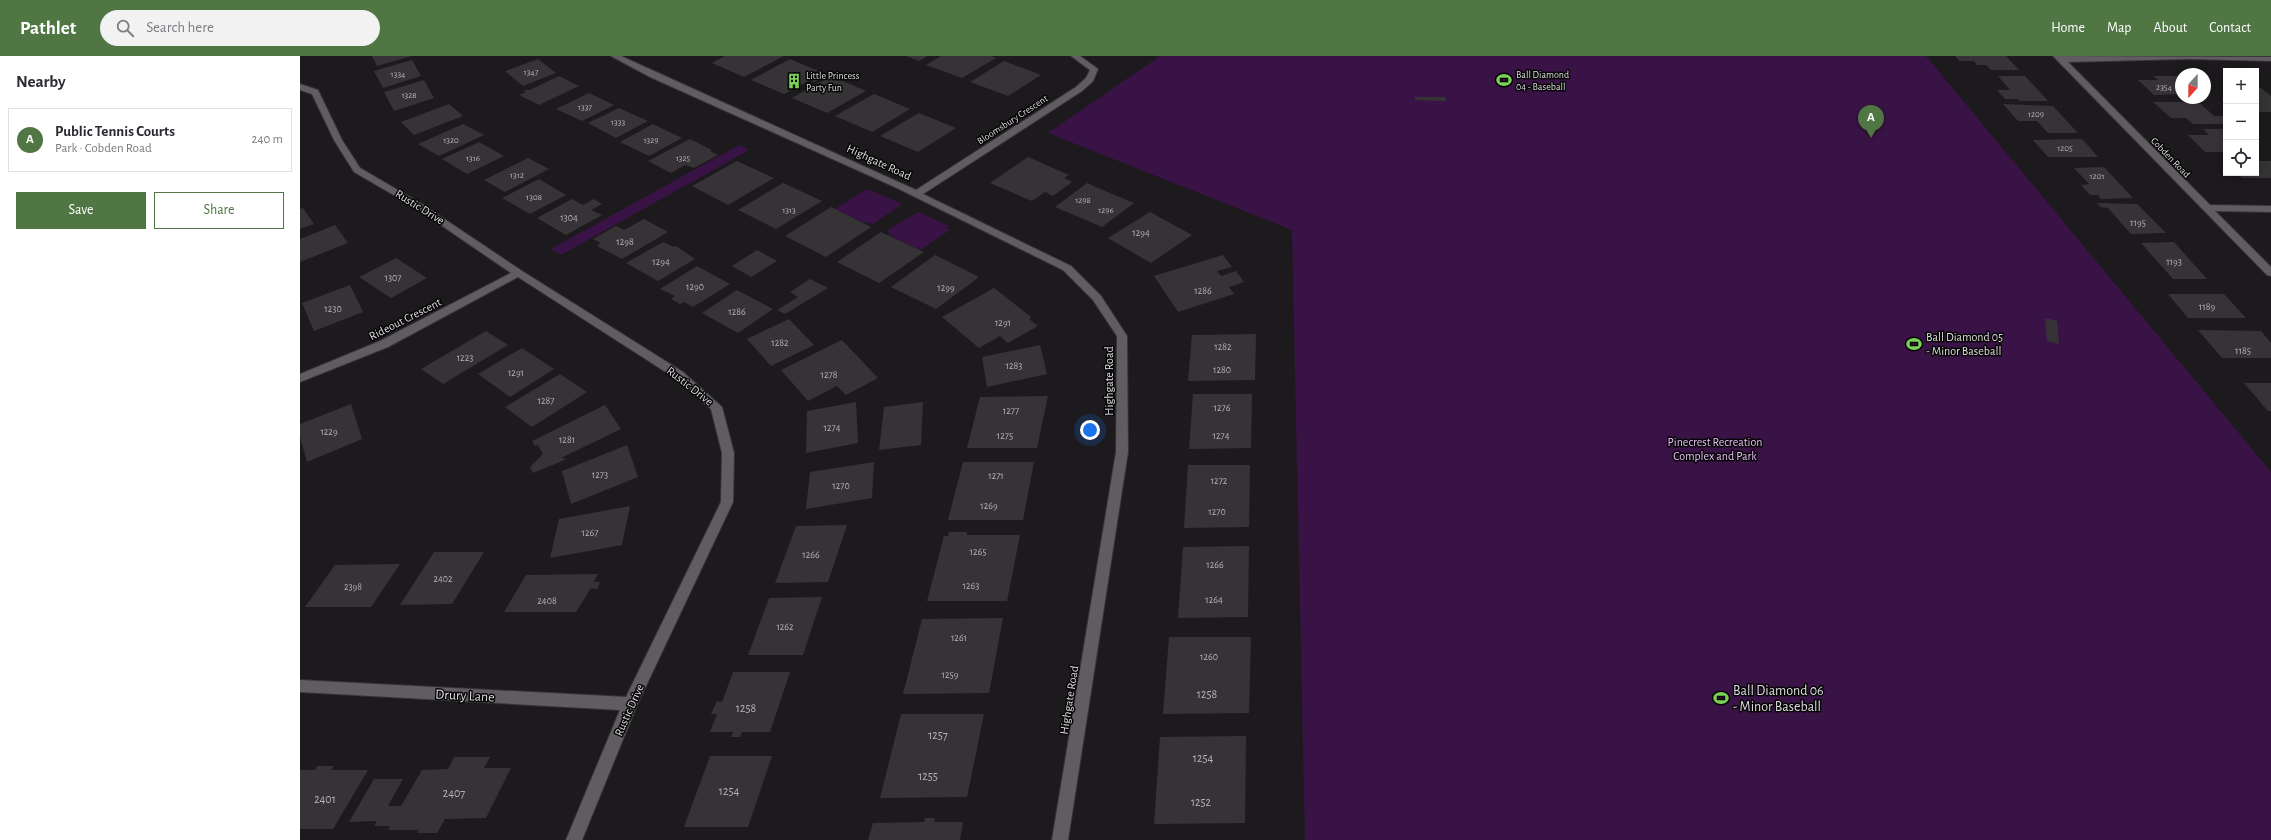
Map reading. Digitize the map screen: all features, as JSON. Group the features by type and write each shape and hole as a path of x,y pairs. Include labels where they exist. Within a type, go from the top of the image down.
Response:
{"street":[{"name":"Highgate Road","path":"615,56 653,75 916,194 1067,268 1097,298 1122,336 1122,452 1060,840"},
{"name":"Bloomsbury Crescent","path":"916,194 1079,90 1090,80 1094,69 1075,56"},
{"path":"2059,58 2189,57 2271,59"},
{"name":"Cobden Road","path":"2059,58 2205,208 2271,273"},
{"name":"Rustic Drive","path":"300,87 315,92 338,140 357,170 420,206 518,273 679,375 716,407 728,453 726,502 630,704 574,840"},
{"path":"2205,208 2271,209"},
{"name":"Rideout Crescent","path":"300,378 340,364 420,328 518,273"},
{"name":"Drury Lane","path":"300,686 630,704"}],"green space":[{"name":"Pinecrest Recreation Complex and Park","path":"1160,56 1926,56 2271,472 2271,840 1305,840 1292,230 1048,133"},
{"path":"739,145 749,150 561,255 551,249"},
{"path":"865,190 870,190 902,204 873,224 867,222 864,223 835,209"},
{"path":"918,212 949,226 946,228 950,230 920,250 889,235 888,230"}],"building":[{"path":"372,56 412,56 377,66"},
{"path":"725,56 784,56 744,77 712,63"},
{"path":"906,56 928,56 919,61"},
{"path":"941,56 991,56 996,58 962,78 926,65"},
{"path":"1955,56 2006,56 2019,70 1991,70 1986,65 1977,65 1974,61 1959,61"},
{"path":"538,59 556,73 523,86 505,71"},
{"path":"790,59 823,73 820,75 824,77 814,82 810,80 784,94 751,80"},
{"path":"412,60 421,76 383,88 374,71"},
{"path":"1004,61 1041,75 1008,96 970,82"},
{"path":"559,76 579,86 539,105 519,95 526,92 523,90 530,90"},
{"path":"831,76 866,91 827,113 792,98"},
{"path":"1998,76 2025,76 2048,101 2020,101 2018,99 2005,99 1997,90 2010,90"},
{"path":"2153,76 2175,76 2175,94 2154,95 2138,80 2158,80"},
{"path":"424,80 434,98 394,111 384,92"},
{"path":"2259,88 2261,88 2271,96 2271,112 2260,112"},
{"path":"589,93 614,105 582,121 556,109"},
{"path":"874,94 910,109 872,132 835,116"},
{"path":"1415,97 1445,97 1446,101 1415,100"},
{"path":"2153,102 2200,104 2214,116 2223,116 2223,124 2193,124 2186,118 2171,118"},
{"path":"449,104 463,116 414,135 401,122"},
{"path":"2003,104 2053,106 2078,133 2048,133 2037,121 2018,121"},
{"path":"619,108 648,121 616,138 588,123"},
{"path":"919,113 956,128 918,152 880,136"},
{"path":"463,124 484,135 439,156 418,144"},
{"path":"653,124 682,138 649,156 620,142"},
{"path":"2203,129 2223,129 2223,152 2205,152 2188,135 2209,135"},
{"path":"690,139 712,150 710,151 718,155 694,168 685,165 671,173 648,161"},
{"path":"2082,139 2098,157 2048,157 2033,140"},
{"path":"479,142 504,156 467,174 442,159"},
{"path":"1028,157 1069,175 1064,178 1072,182 1053,196 1045,192 1032,201 990,183"},
{"path":"528,158 549,169 505,192 484,180"},
{"path":"737,161 774,178 728,205 692,186"},
{"path":"2259,161 2271,161 2271,178 2242,178 2240,176 2259,176"},
{"path":"2104,167 2133,198 2101,199 2098,195 2090,195 2081,185 2089,184 2074,168"},
{"path":"539,179 566,195 530,214 502,198"},
{"path":"783,183 822,201 776,229 738,210"},
{"path":"1087,183 1134,203 1102,227 1055,207"},
{"path":"572,199 583,205 594,199 602,204 591,210 602,215 566,235 537,218"},
{"path":"2097,203 2137,204 2166,233 2131,234 2108,208 2101,207"},
{"path":"831,207 871,227 826,257 785,236"},
{"path":"303,208 314,224 300,229 300,209"},
{"path":"1150,212 1192,235 1151,263 1108,238"},
{"path":"644,219 668,232 622,259 597,246 601,243 593,239 616,226 624,230"},
{"path":"335,225 348,243 300,262 300,239"},
{"path":"881,232 924,252 879,283 837,262"},
{"path":"663,242 674,247 676,246 695,259 658,281 626,263"},
{"path":"2174,242 2207,279 2173,279 2141,243"},
{"path":"757,250 777,261 751,277 732,266"},
{"path":"935,255 979,277 936,309 891,287"},
{"path":"1223,255 1232,267 1217,271 1221,276 1236,271 1244,282 1229,287 1234,294 1178,312 1154,276"},
{"path":"396,258 427,278 391,298 359,277"},
{"path":"697,266 730,284 693,307 684,302 680,304 671,299 675,296 660,289"},
{"path":"810,279 828,288 785,314 777,310 798,297 790,292"},
{"path":"350,285 363,312 314,331 302,303"},
{"path":"994,288 1031,317 1029,319 1038,326 1008,343 1000,336 979,348 942,317"},
{"path":"737,290 773,309 738,333 702,313"},
{"path":"2168,294 2224,294 2246,318 2188,318"},
{"path":"2045,318 2057,321 2059,344 2047,341"},
{"path":"789,319 814,345 771,366 747,339"},
{"path":"2198,330 2261,331 2271,343 2271,358 2222,358"},
{"path":"486,331 508,345 443,384 421,369"},
{"path":"1256,334 1255,380 1188,381 1192,335"},
{"path":"842,340 878,378 846,395 837,386 808,401 781,370"},
{"path":"1040,345 1047,374 987,387 982,357"},
{"path":"522,348 554,369 510,397 478,374"},
{"path":"560,374 587,392 532,427 505,407"},
{"path":"2244,383 2271,383 2271,411 2268,411"},
{"path":"1193,394 1252,394 1251,448 1189,449"},
{"path":"1048,396 1037,448 967,448 980,397"},
{"path":"856,402 858,443 806,453 807,411"},
{"path":"923,402 921,445 879,450 884,407"},
{"path":"351,404 362,439 307,462 300,437 300,424"},
{"path":"605,405 621,429 561,458 567,459 533,473 530,467 543,454 538,445 535,446 532,441"},
{"path":"627,445 638,477 571,504 562,471"},
{"path":"874,462 872,498 806,509 810,472"},
{"path":"963,462 1034,462 1023,520 948,520"},
{"path":"1188,465 1250,465 1249,527 1184,528"},
{"path":"630,506 622,545 550,558 559,519"},
{"path":"847,525 828,582 775,583 796,526"},
{"path":"949,532 967,532 967,535 1020,535 1007,601 927,601 944,536 948,536"},
{"path":"1249,546 1248,617 1178,618 1183,547"},
{"path":"434,552 484,552 452,604 400,605"},
{"path":"400,564 371,607 305,607 335,565"},
{"path":"598,574 594,582 600,582 597,589 591,588 576,612 504,612 526,575"},
{"path":"822,597 803,655 748,655 769,598"},
{"path":"1003,618 989,693 903,694 922,619"},
{"path":"1169,637 1251,637 1249,713 1163,714"},
{"path":"733,672 790,672 770,732 742,732 740,737 731,737 733,732 710,732 717,714 711,714 717,701 722,702"},
{"path":"901,714 984,714 967,797 880,798"},
{"path":"1246,736 1245,823 1154,824 1160,737"},
{"path":"710,756 772,756 748,827 684,827"},
{"path":"454,757 490,757 484,768 511,768 486,818 445,819 437,833 417,833 419,830 388,830 390,826 374,826 377,821 349,822 374,779 403,779 388,806 401,806 422,770 448,769"},
{"path":"317,766 334,766 331,770 368,770 333,829 300,829 300,770 315,770"},
{"path":"925,818 935,818 934,822 963,822 960,840 868,840 873,823 924,822"}],"place":[{"name":"Ball Diamond 04 - Baseball","path":"1504,80"},
{"name":"Little Princess Party Fun","path":"794,81"},
{"name":"Public Tennis Courts","path":"1871,138"},
{"name":"Ball Diamond 05 - Minor Baseball","path":"1914,344"},
{"name":"Ball Diamond 06 - Minor Baseball","path":"1721,698"}]}
